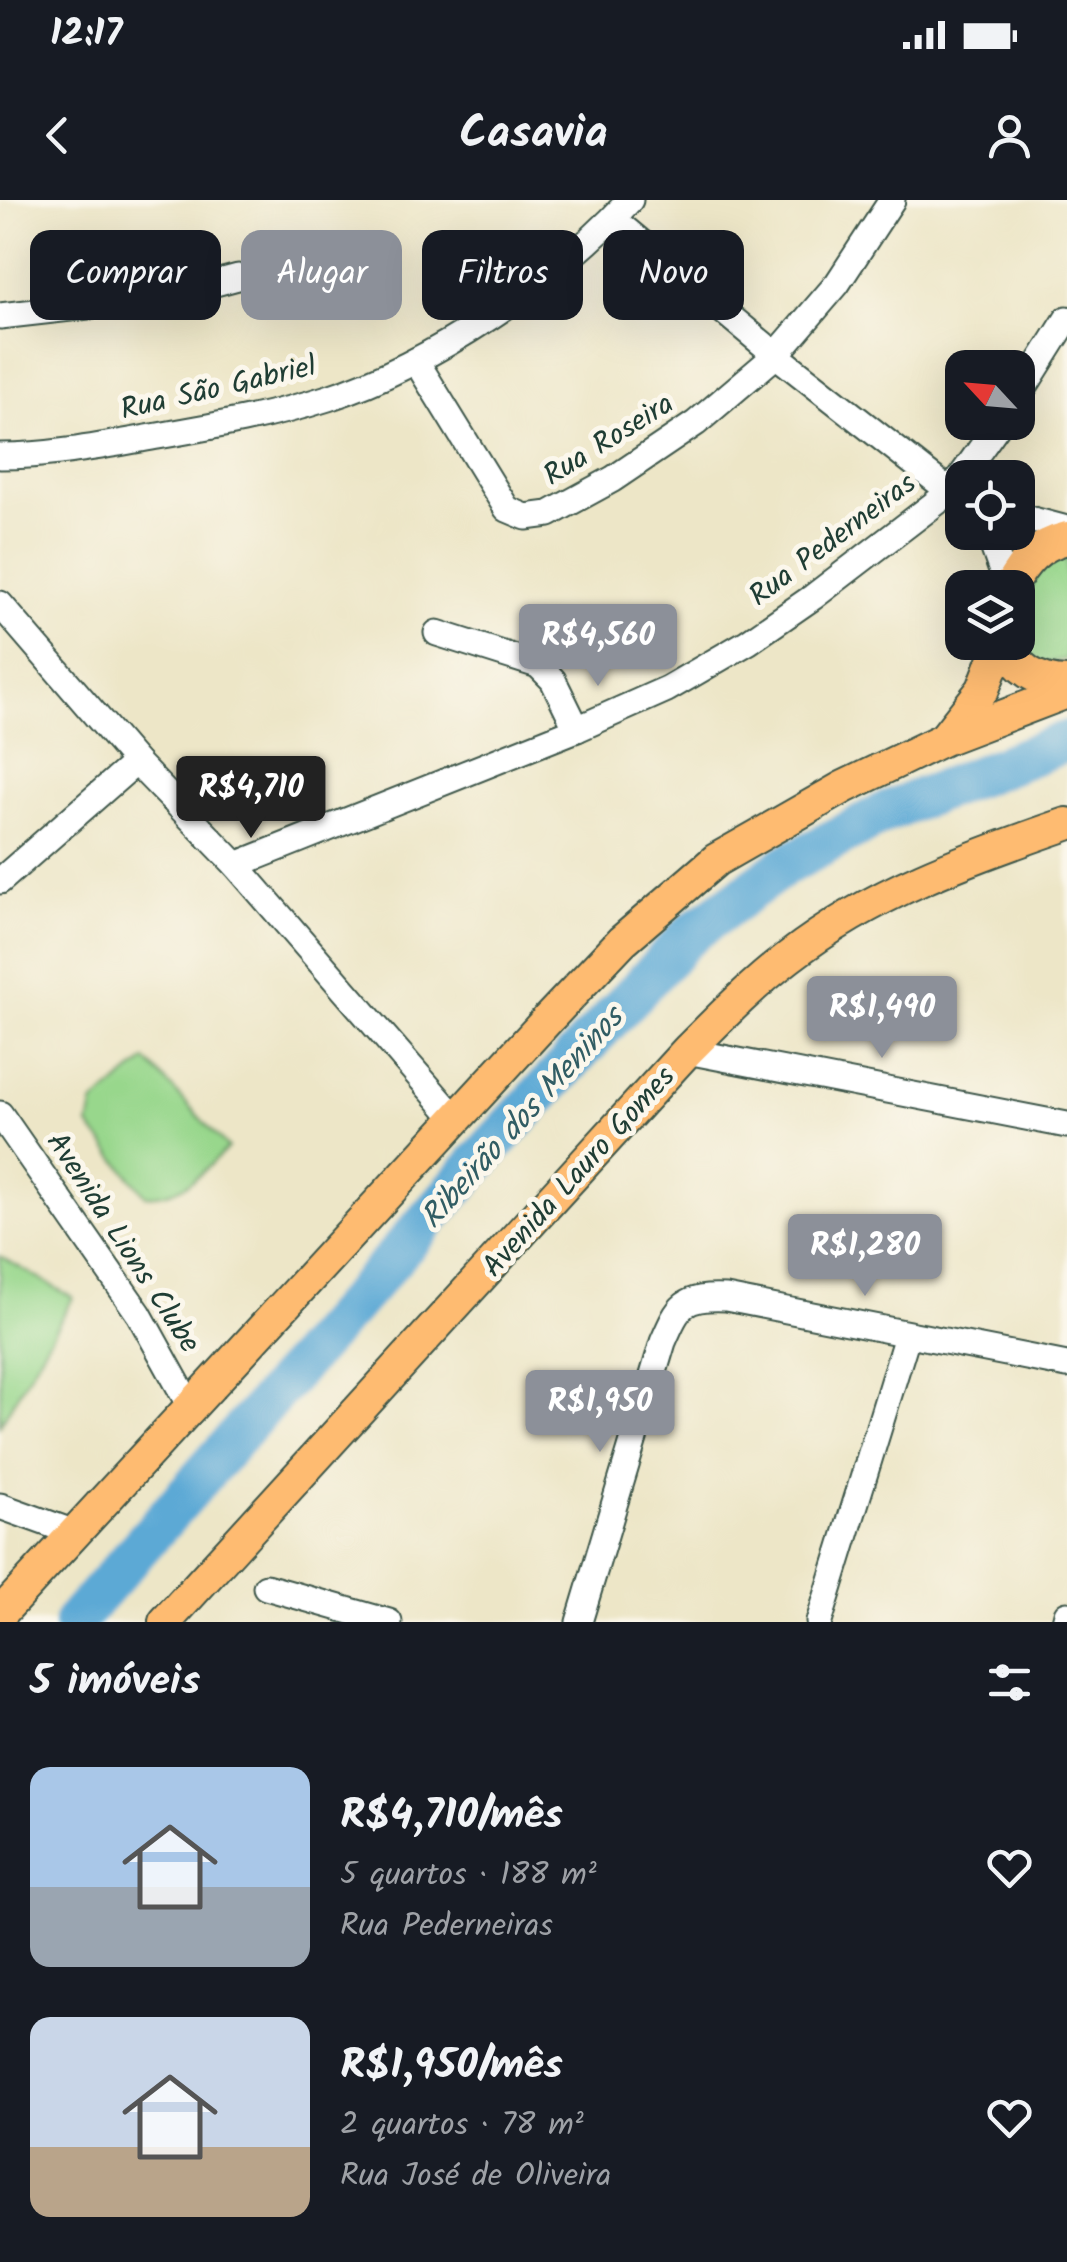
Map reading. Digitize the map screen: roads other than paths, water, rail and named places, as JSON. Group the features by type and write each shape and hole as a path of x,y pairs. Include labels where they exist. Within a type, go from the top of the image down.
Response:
{"main road":[{"path":"1020,570 1039,548 1067,538"},
{"path":"944,738 983,689 995,660"},
{"path":"1016,660 1038,679 1067,683"},
{"path":"0,1614 622,942 716,860 844,787 944,738 1067,692"},
{"name":"Avenida Lauro Gomes","path":"166,1622 686,1052 789,957 864,907 952,864 1067,824"}],"street":[{"path":"776,355 837,284 892,200"},
{"path":"622,209 776,355 945,487"},
{"name":"Rua São Gabriel","path":"0,456 122,443 241,422 330,397 416,361 491,315 594,239 622,209"},
{"path":"0,316 159,298 238,278"},
{"path":"1035,370 1067,319"},
{"name":"Rua Roseira","path":"416,361 498,498 507,510 526,517 549,514 613,479 696,424 776,355"},
{"name":"Rua Pederneiras","path":"236,864 667,689 748,642 945,504"},
{"path":"1035,521 1067,529"},
{"path":"0,604 136,762 236,864 456,1119"},
{"path":"437,633 538,665 553,680 576,729"},
{"path":"0,880 136,762"},
{"path":"686,1052 1067,1124"},
{"name":"Avenida Lions Clube","path":"0,1114 139,1314 191,1408"},
{"path":"579,1622 649,1384 678,1308 703,1297 726,1298 1067,1365"},
{"path":"819,1622 907,1336"},
{"path":"0,1506 72,1532"},
{"path":"266,1587 389,1622"},
{"path":"1064,1622 1067,1614"}],"waterway":[{"name":"Ribeirão dos Meninos","path":"74,1622 492,1146 689,935 784,866 886,812 1067,741"}]}
